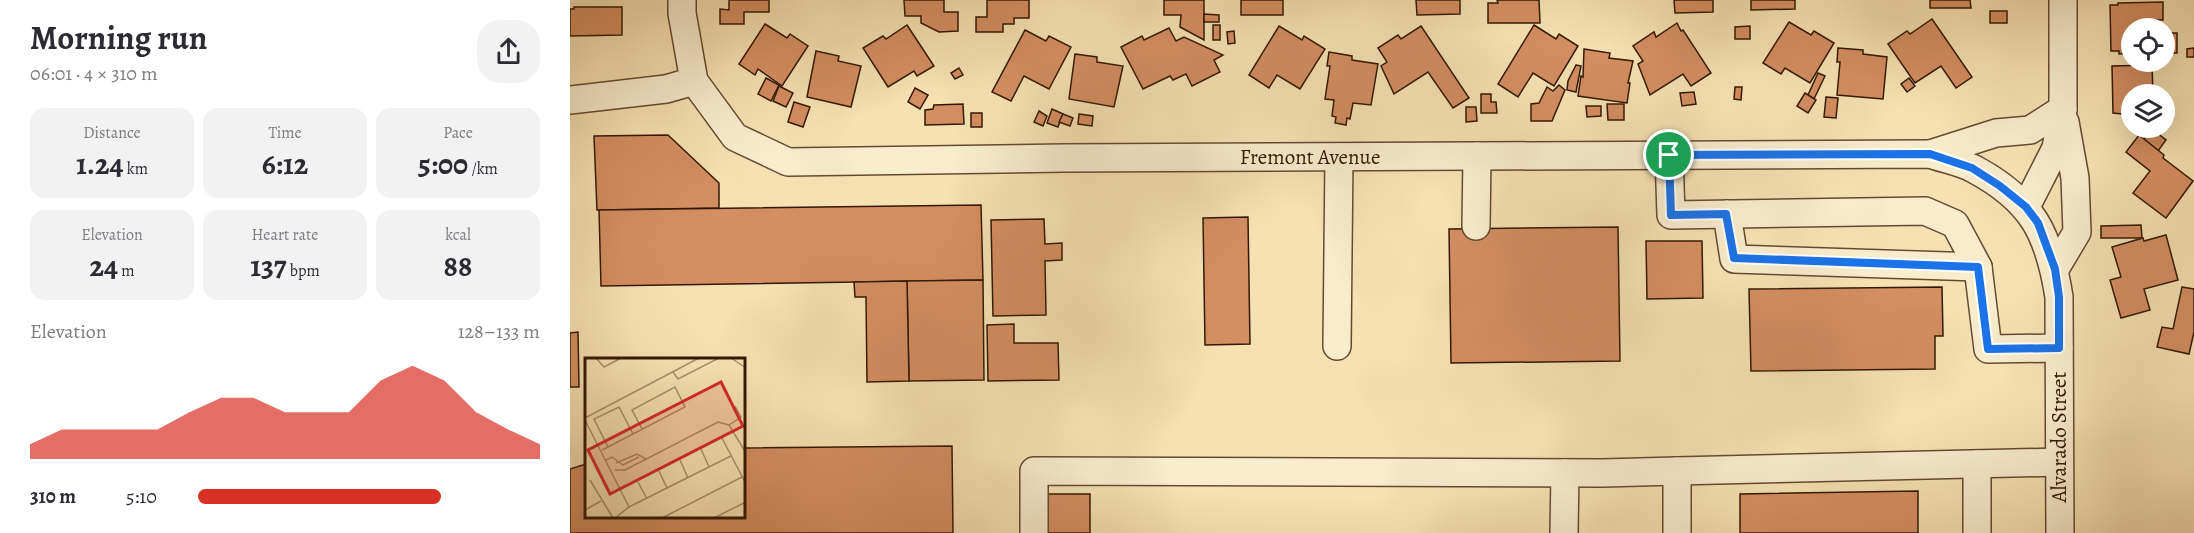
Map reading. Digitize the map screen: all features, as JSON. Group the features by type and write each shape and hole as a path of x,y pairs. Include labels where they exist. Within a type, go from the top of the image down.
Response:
{"street":[{"name":"Fremont Avenue","path":"682,0 682,13 694,81 735,137 788,162 1930,154 1972,168 2000,186 2026,207"},
{"path":"2055,269 2077,232 2075,178 2063,109 2063,0"},
{"path":"570,100 666,89 694,81"},
{"path":"1930,154 1996,133 2030,130 2063,109"},
{"path":"2026,207 2056,148 2063,109"},
{"path":"1669,155 1671,215 1925,211 1955,224 1978,267 1988,349 2059,348"},
{"path":"1476,226 1477,156"},
{"path":"1337,346 1339,157"},
{"name":"Alvarado Street","path":"2026,207 2038,223 2055,269 2059,297 2060,533"},
{"path":"1726,214 1734,258 1978,267"},
{"path":"1034,533 1034,471 1565,473 2059,462"},
{"path":"1977,464 1977,533"},
{"path":"1677,471 1677,533"},
{"path":"1564,533 1565,473"}],"building":[{"path":"729,0 769,0 769,12 744,12 744,24 720,24 720,9 729,10"},
{"path":"904,0 944,0 944,12 958,12 958,31 939,32 921,23 921,16 905,16"},
{"path":"987,0 1029,0 1029,18 1014,18 1014,24 1003,24 1003,32 976,32 976,17 987,17"},
{"path":"1164,0 1204,0 1204,40 1180,27 1181,15 1164,15"},
{"path":"1241,0 1283,0 1283,15 1241,15"},
{"path":"1416,0 1460,0 1460,14 1417,15"},
{"path":"1497,0 1539,0 1540,23 1488,23 1488,3 1498,3"},
{"path":"1674,0 1713,0 1713,12 1675,13"},
{"path":"1751,0 1795,0 1795,9 1751,10"},
{"path":"1930,0 1970,0 1971,8 1930,8"},
{"path":"2163,2 2163,18 2121,18 2121,54 2119,54 2119,51 2111,51 2110,5 2118,5 2118,3"},
{"path":"574,7 622,7 622,35 570,36 570,9"},
{"path":"1990,11 2007,11 2007,23 1990,23"},
{"path":"1204,14 1219,15 1219,22 1204,22"},
{"path":"1932,19 1972,77 1956,88 1941,66 1915,83 1888,44 1907,31 1910,34"},
{"path":"1789,22 1811,35 1814,31 1834,43 1810,83 1785,68 1781,74 1763,63"},
{"path":"1677,23 1711,73 1691,86 1683,74 1650,95 1638,64 1643,61 1633,46 1654,32 1656,37"},
{"path":"765,24 787,38 790,34 808,46 782,86 758,69 755,75 739,64"},
{"path":"907,25 934,66 917,76 914,71 888,87 863,48 883,36 886,39"},
{"path":"1213,25 1220,25 1220,40 1213,40"},
{"path":"1534,25 1556,39 1559,34 1578,46 1554,86 1533,73 1518,97 1498,84"},
{"path":"1279,26 1302,40 1304,36 1325,49 1300,89 1277,75 1269,88 1249,75"},
{"path":"1421,26 1469,98 1453,108 1428,72 1394,94 1381,66 1387,62 1378,48 1398,35 1401,39"},
{"path":"1750,26 1750,39 1735,39 1735,27"},
{"path":"1169,28 1176,41 1184,37 1223,55 1214,60 1220,72 1192,86 1186,74 1173,80 1170,76 1143,89 1121,47 1142,36 1144,40"},
{"path":"1025,30 1046,41 1049,36 1071,47 1049,89 1024,76 1011,101 992,92"},
{"path":"1234,31 1235,43 1228,44 1227,32"},
{"path":"2175,33 2177,33 2177,53 2175,53"},
{"path":"1838,48 1863,50 1863,54 1887,57 1883,99 1837,95 1840,62 1837,62"},
{"path":"2194,48 2194,57 2187,57 2187,49"},
{"path":"1584,49 1610,53 1609,58 1633,61 1628,83 1630,83 1627,103 1578,96 1581,76 1583,77"},
{"path":"816,51 839,56 838,61 861,66 851,107 807,97"},
{"path":"1329,52 1352,56 1352,60 1378,64 1371,105 1353,103 1350,119 1347,118 1346,125 1335,123 1336,117 1332,116 1334,100 1325,99 1330,66 1327,66"},
{"path":"1075,54 1097,57 1097,62 1123,66 1114,107 1069,99"},
{"path":"1576,65 1581,66 1576,92 1567,90 1568,81"},
{"path":"2112,66 2121,66 2121,72 2152,72 2153,84 2121,84 2121,114 2113,113"},
{"path":"959,68 963,75 955,79 951,73"},
{"path":"1818,73 1825,76 1814,99 1808,95"},
{"path":"766,78 779,85 771,101 758,94"},
{"path":"1909,78 1915,86 1907,92 1901,84"},
{"path":"1559,85 1565,90 1552,121 1531,121 1531,104 1539,103 1547,87 1553,91"},
{"path":"779,86 793,93 786,107 773,101"},
{"path":"1735,87 1742,87 1741,100 1734,99"},
{"path":"915,88 928,95 920,109 908,102"},
{"path":"1694,92 1696,104 1682,106 1680,93"},
{"path":"1805,93 1816,100 1808,113 1797,106"},
{"path":"1481,94 1491,94 1491,102 1496,102 1497,113 1481,113"},
{"path":"1826,97 1838,98 1836,118 1824,117"},
{"path":"794,102 810,107 803,127 788,122"},
{"path":"963,104 964,124 925,125 925,110 933,109 934,105"},
{"path":"1607,104 1624,104 1624,120 1608,120"},
{"path":"1586,106 1601,106 1601,116 1587,117"},
{"path":"1466,107 1476,107 1477,121 1466,122"},
{"path":"1052,109 1063,114 1058,127 1047,123"},
{"path":"1039,111 1047,116 1043,126 1034,122"},
{"path":"971,113 982,113 982,127 971,127"},
{"path":"1063,114 1073,118 1070,126 1059,122"},
{"path":"1079,114 1093,116 1092,126 1078,124"},
{"path":"668,135 719,183 719,208 597,210 594,136"},
{"path":"2137,138 2143,138 2164,155 2163,158 2193,181 2166,218 2133,193 2150,171 2126,152"},
{"path":"2163,138 2166,140 2158,151 2144,139"},
{"path":"981,205 983,280 601,286 599,210"},
{"path":"1248,217 1250,344 1205,345 1203,218"},
{"path":"1044,219 1045,244 1062,243 1062,260 1045,261 1046,315 993,316 991,220"},
{"path":"2141,225 2142,238 2101,238 2101,226"},
{"path":"1618,227 1620,361 1451,363 1449,229"},
{"path":"2166,235 2178,280 2144,289 2150,310 2121,318 2110,280 2121,277 2112,247 2143,238 2144,241"},
{"path":"1646,241 1702,241 1703,298 1647,299"},
{"path":"983,280 984,380 909,381 907,281"},
{"path":"907,281 909,381 867,382 866,297 855,297 854,282"},
{"path":"1942,287 1943,336 1935,336 1935,369 1751,371 1749,289"},
{"path":"2182,287 2194,289 2194,332 2189,354 2157,347 2162,327 2173,329"},
{"path":"1014,324 1014,343 1058,343 1059,380 988,381 987,325"},
{"path":"578,332 579,387 570,387 570,333"},
{"path":"952,446 953,533 570,533 570,469 585,464 585,518 746,518 746,448"},
{"path":"1918,491 1918,533 1740,533 1740,494"},
{"path":"1043,494 1090,494 1090,533 1044,533"}],"route":[{"path":"1930,154 1972,168 2000,186 2026,207 2038,223 2055,269 2059,297 2059,348 1988,349 1978,267 1734,258 1726,214 1671,215 1669,155 1930,154"}]}
